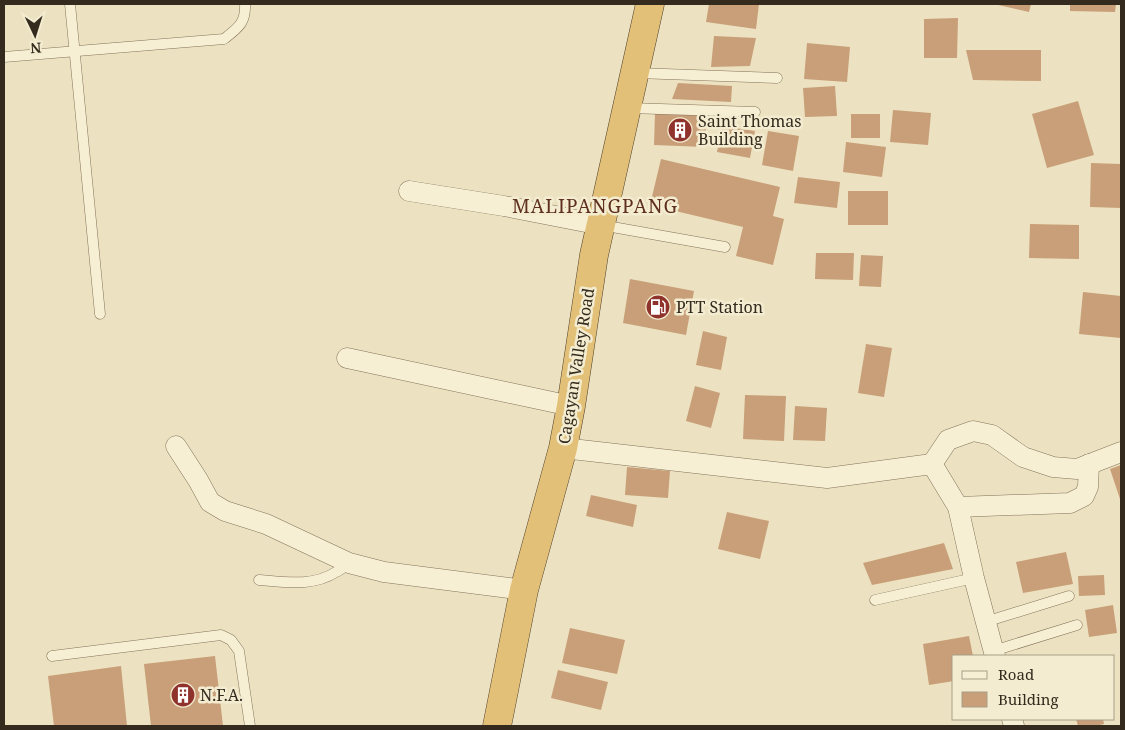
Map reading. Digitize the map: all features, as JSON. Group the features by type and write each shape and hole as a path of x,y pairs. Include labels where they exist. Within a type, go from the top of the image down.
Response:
{"highway":[{"name":"Cagayan Valley Road","path":"497,726 524,590 564,448 594,255 650,4"}],"street":[{"path":"408,191 601,224"},
{"path":"348,358 571,406"},
{"path":"564,448 827,478 932,464 948,440 973,431 992,435 1023,458 1052,467 1077,469 1121,452"},
{"path":"176,446 210,502 225,511 266,524 349,563 384,572 524,590"},
{"path":"932,464 958,507 994,654"},
{"path":"958,507 1070,502 1084,496 1088,487 1089,464"}],"lane":[{"path":"70,4 100,314"},
{"path":"4,57 224,38 237,28 246,15 245,4"},
{"path":"635,73 777,78"},
{"path":"627,108 755,112"},
{"path":"601,224 726,247"},
{"path":"259,580 312,581 335,573 349,563"},
{"path":"875,600 974,578"},
{"path":"985,622 1070,596"},
{"path":"994,654 1077,625"},
{"path":"52,656 221,635 231,640 239,651 250,726"}],"building":[{"path":"709,4 759,4 756,29 706,22"},
{"path":"994,4 1031,4 1029,12"},
{"path":"1070,4 1116,4 1115,12 1070,11"},
{"path":"958,18 957,58 924,58 924,19"},
{"path":"714,36 756,38 750,66 711,67"},
{"path":"807,43 850,47 847,82 804,79"},
{"path":"966,50 1041,50 1041,81 973,80"},
{"path":"678,83 732,86 731,102 672,99"},
{"path":"835,86 837,116 805,117 803,88"},
{"path":"1078,101 1094,155 1047,168 1032,114"},
{"path":"893,110 931,113 928,145 890,142"},
{"name":"Saint Thomas Building","path":"655,113 706,115 705,147 654,145"},
{"path":"851,114 880,114 880,138 851,138"},
{"path":"722,126 755,131 750,158 717,152"},
{"path":"768,131 799,136 793,171 762,165"},
{"path":"846,142 886,147 882,177 843,172"},
{"path":"661,159 780,187 773,216 784,219 773,265 736,256 743,227 650,205"},
{"path":"1091,163 1121,164 1121,208 1090,207"},
{"path":"798,177 840,182 837,208 794,203"},
{"path":"848,191 888,191 888,225 848,225"},
{"path":"1030,224 1079,225 1079,259 1029,258"},
{"path":"816,253 854,253 853,280 815,279"},
{"path":"861,255 883,256 881,287 859,286"},
{"name":"PTT Station","path":"630,279 694,291 686,335 623,323"},
{"path":"1083,292 1121,296 1121,338 1079,334"},
{"path":"703,331 727,337 721,370 696,365"},
{"path":"866,344 892,348 884,397 858,393"},
{"path":"695,386 720,393 711,428 686,421"},
{"path":"745,395 786,396 784,441 743,439"},
{"path":"795,406 827,408 825,441 793,440"},
{"path":"1121,465 1121,502 1110,469"},
{"path":"627,467 670,471 668,498 625,495"},
{"path":"591,495 637,505 633,527 586,516"},
{"path":"727,512 769,521 760,559 718,549"},
{"path":"944,543 953,569 872,585 863,563"},
{"path":"1066,552 1073,584 1023,593 1016,562"},
{"path":"1104,575 1105,595 1079,596 1078,576"},
{"path":"1113,605 1117,633 1089,637 1085,610"},
{"path":"570,628 625,640 617,674 562,663"},
{"path":"969,636 973,655 952,655 952,681 929,685 923,644"},
{"name":"N.F.A.","path":"215,656 223,726 151,726 144,664"},
{"path":"121,666 127,726 54,726 48,676"},
{"path":"558,670 608,682 601,710 551,698"},
{"path":"1076,720 1103,720 1104,724 1095,726 1078,726"}],"place":[{"name":"Saint Thomas Building","path":"680,130"},
{"name":"PTT Station","path":"658,307"},
{"name":"N.F.A.","path":"183,695"}],"district":[{"name":"MALIPANGPANG","path":"595,206"}]}
